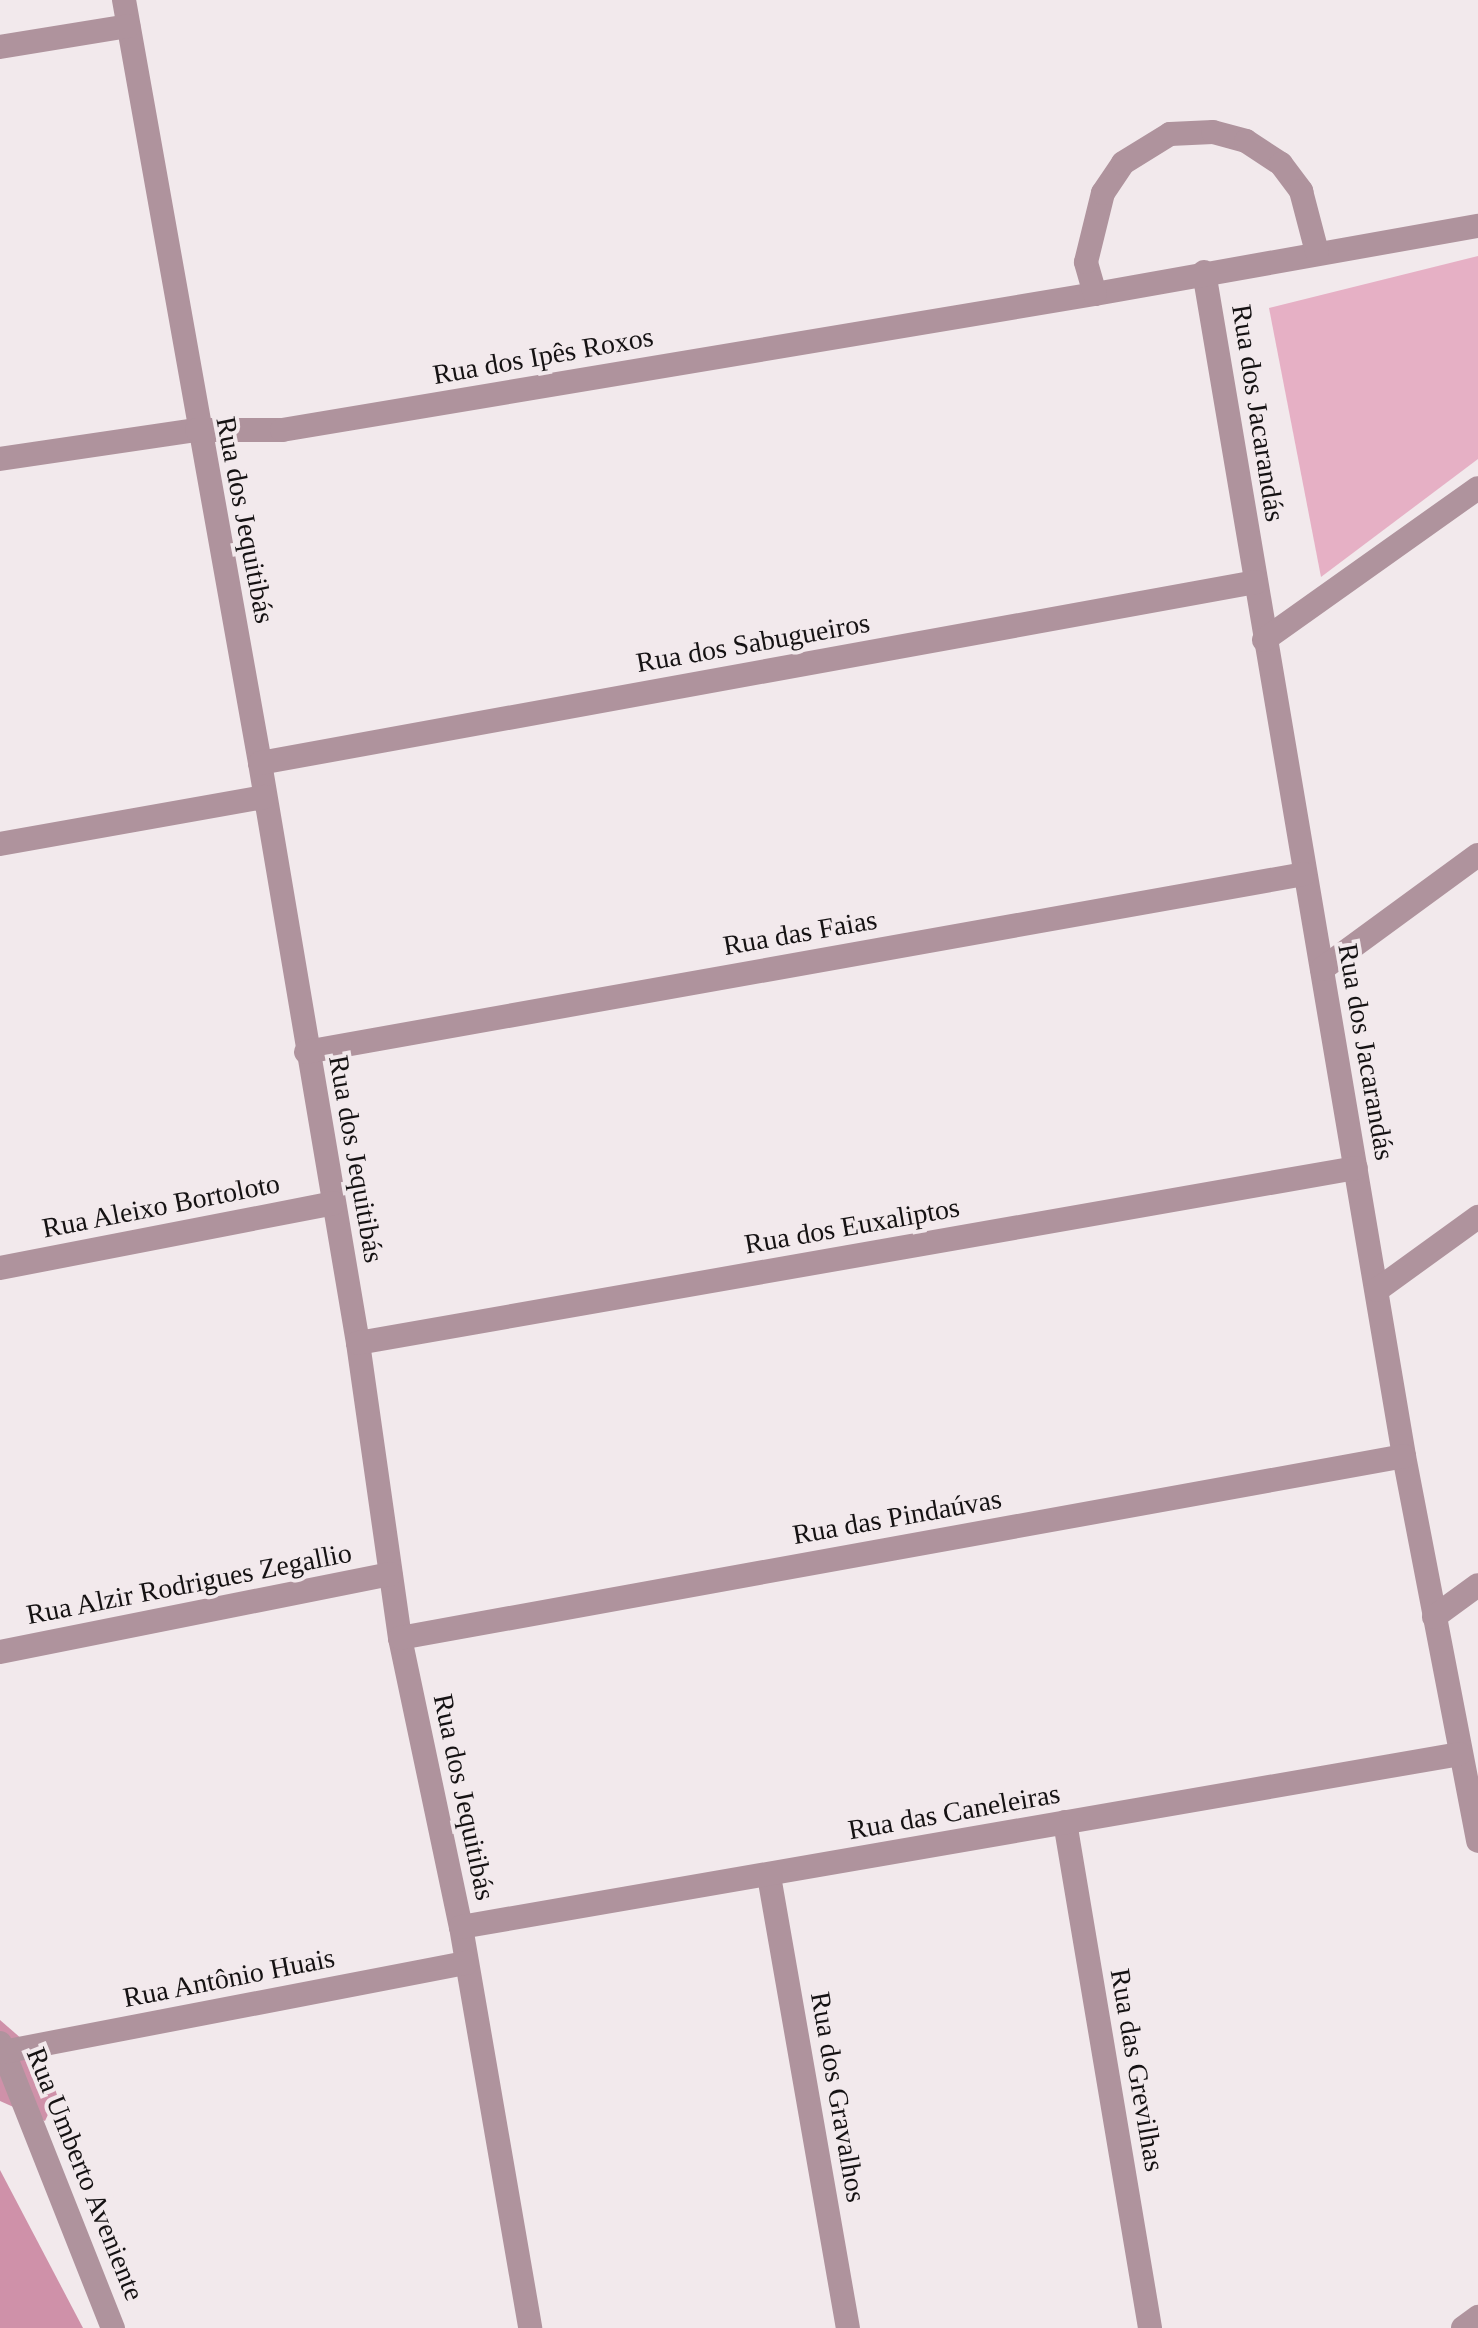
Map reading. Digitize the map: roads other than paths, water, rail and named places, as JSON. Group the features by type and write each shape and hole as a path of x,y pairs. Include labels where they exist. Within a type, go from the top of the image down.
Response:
{"street":[{"name":"Rua dos Jequitibás","path":"124,0 197,430 260,763 306,1052 358,1343 400,1638 461,1927 530,2328"},
{"path":"0,47 128,26"},
{"path":"1095,294 1086,262 1103,193 1123,163 1170,134 1213,132 1246,141 1281,164 1301,191 1317,252"},
{"name":"Rua dos Ipês Roxos","path":"0,459 197,430 282,430 1095,294 1204,272 1478,226"},
{"name":"Rua dos Jacarandás","path":"1204,272 1404,1456 1478,1841"},
{"path":"1264,640 1478,488"},
{"name":"Rua dos Sabugueiros","path":"260,763 1256,582"},
{"path":"0,844 265,797"},
{"path":"1322,969 1478,855"},
{"name":"Rua das Faias","path":"306,1052 1304,874"},
{"name":"Rua dos Euxaliptos","path":"358,1343 1356,1168"},
{"name":"Rua Aleixo Bortoloto","path":"0,1268 334,1203"},
{"path":"1377,1290 1478,1217"},
{"name":"Rua das Pindaúvas","path":"400,1638 1404,1456"},
{"name":"Rua Alzir Rodrigues Zegallio","path":"0,1652 390,1574"},
{"path":"1434,1617 1478,1585"},
{"name":"Rua das Caneleiras","path":"461,1927 1459,1754"},
{"name":"Rua das Grevilhas","path":"1065,1822 1150,2328"},
{"name":"Rua dos Gravalhos","path":"769,1876 848,2328"},
{"name":"Rua Antônio Huais","path":"2,2047 467,1963"},
{"name":"Rua Umberto Aveniente","path":"2,2047 113,2328"},
{"path":"1463,2328 1478,2317"}]}
